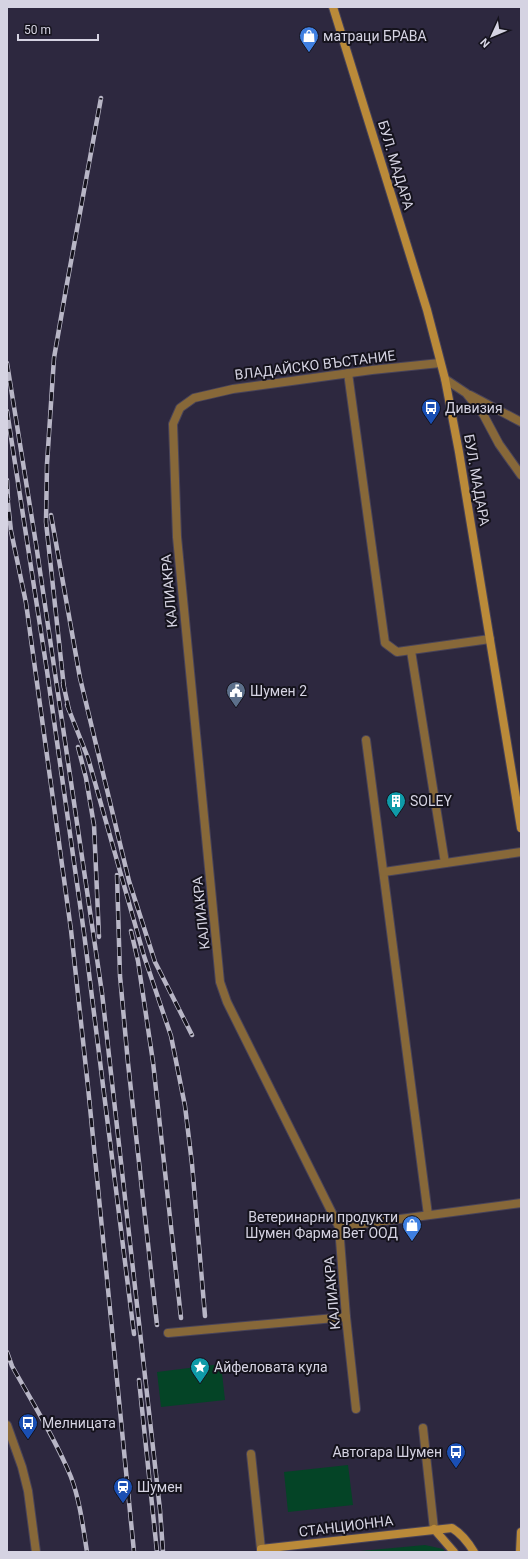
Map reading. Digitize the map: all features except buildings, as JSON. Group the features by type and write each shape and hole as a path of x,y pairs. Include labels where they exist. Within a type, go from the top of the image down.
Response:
{"main road":[{"name":"БУЛ. МАДАРА","path":"333,7 427,310 445,379 459,452 521,828"},
{"name":"СТАНЦИОННА","path":"261,1550 452,1528 465,1538 474,1552"},
{"path":"434,1529 454,1552"},
{"path":"520,1552 521,1532"}],"street":[{"name":"ВЛАДАЙСКО ВЪСТАНИЕ","path":"194,398 233,389 348,373 440,363"},
{"path":"348,373 385,643 397,652 490,638"},
{"path":"445,379 466,393 521,422"},
{"path":"466,393 483,414 499,444 521,474"},
{"name":"КАЛИАКРА","path":"194,398 180,408 173,424 177,537 220,982 230,1009 339,1227 346,1317 356,1409"},
{"path":"411,651 445,863"},
{"path":"366,740 428,1215"},
{"path":"384,872 521,852"},
{"path":"339,1227 521,1203"},
{"path":"168,1333 346,1317"},
{"path":"7,1425 22,1466 28,1491 36,1552"},
{"path":"422,1428 434,1529"},
{"name":"СТАНЦИОННА","path":"251,1454 261,1550"}],"green space":[{"path":"221,1364 225,1400 161,1407 157,1372"},
{"path":"348,1465 353,1505 288,1512 284,1472"},
{"path":"425,1545 443,1549 445,1552 350,1552"}],"railway":[{"path":"64,688 46,522 47,464 54,358 101,98"},
{"path":"7,363 36,544 102,993 160,1510 163,1552"},
{"path":"7,411 47,671 84,933 134,1334"},
{"path":"7,480 8,500"},
{"path":"7,494 11,531 26,603 71,930 134,1552"},
{"path":"51,515 80,678 129,881 155,962 192,1035"},
{"path":"63,683 69,710"},
{"path":"67,705 88,758 144,956 171,1036 185,1106 192,1164 205,1316"},
{"path":"78,747 86,778 94,825 99,937"},
{"path":"117,875 120,976 128,1063 157,1325"},
{"path":"131,931 138,961 153,1062 181,1318"},
{"path":"7,1352 12,1366 51,1434 71,1477 79,1505 87,1552"},
{"path":"139,1380 157,1552"}],"place":[{"name":"матраци БРАВА","path":"309,53"},
{"name":"Дивизия","path":"431,425"},
{"name":"Шумен 2","path":"236,708"},
{"name":"SOLEY","path":"396,818"},
{"name":"Ветеринарни продукти Шумен Фарма Вет ООД","path":"412,1242"},
{"name":"Айфеловата кула","path":"200,1384"},
{"name":"Мелницата","path":"28,1440"},
{"name":"Автогара Шумен","path":"456,1469"},
{"name":"Шумен","path":"123,1504"}]}
